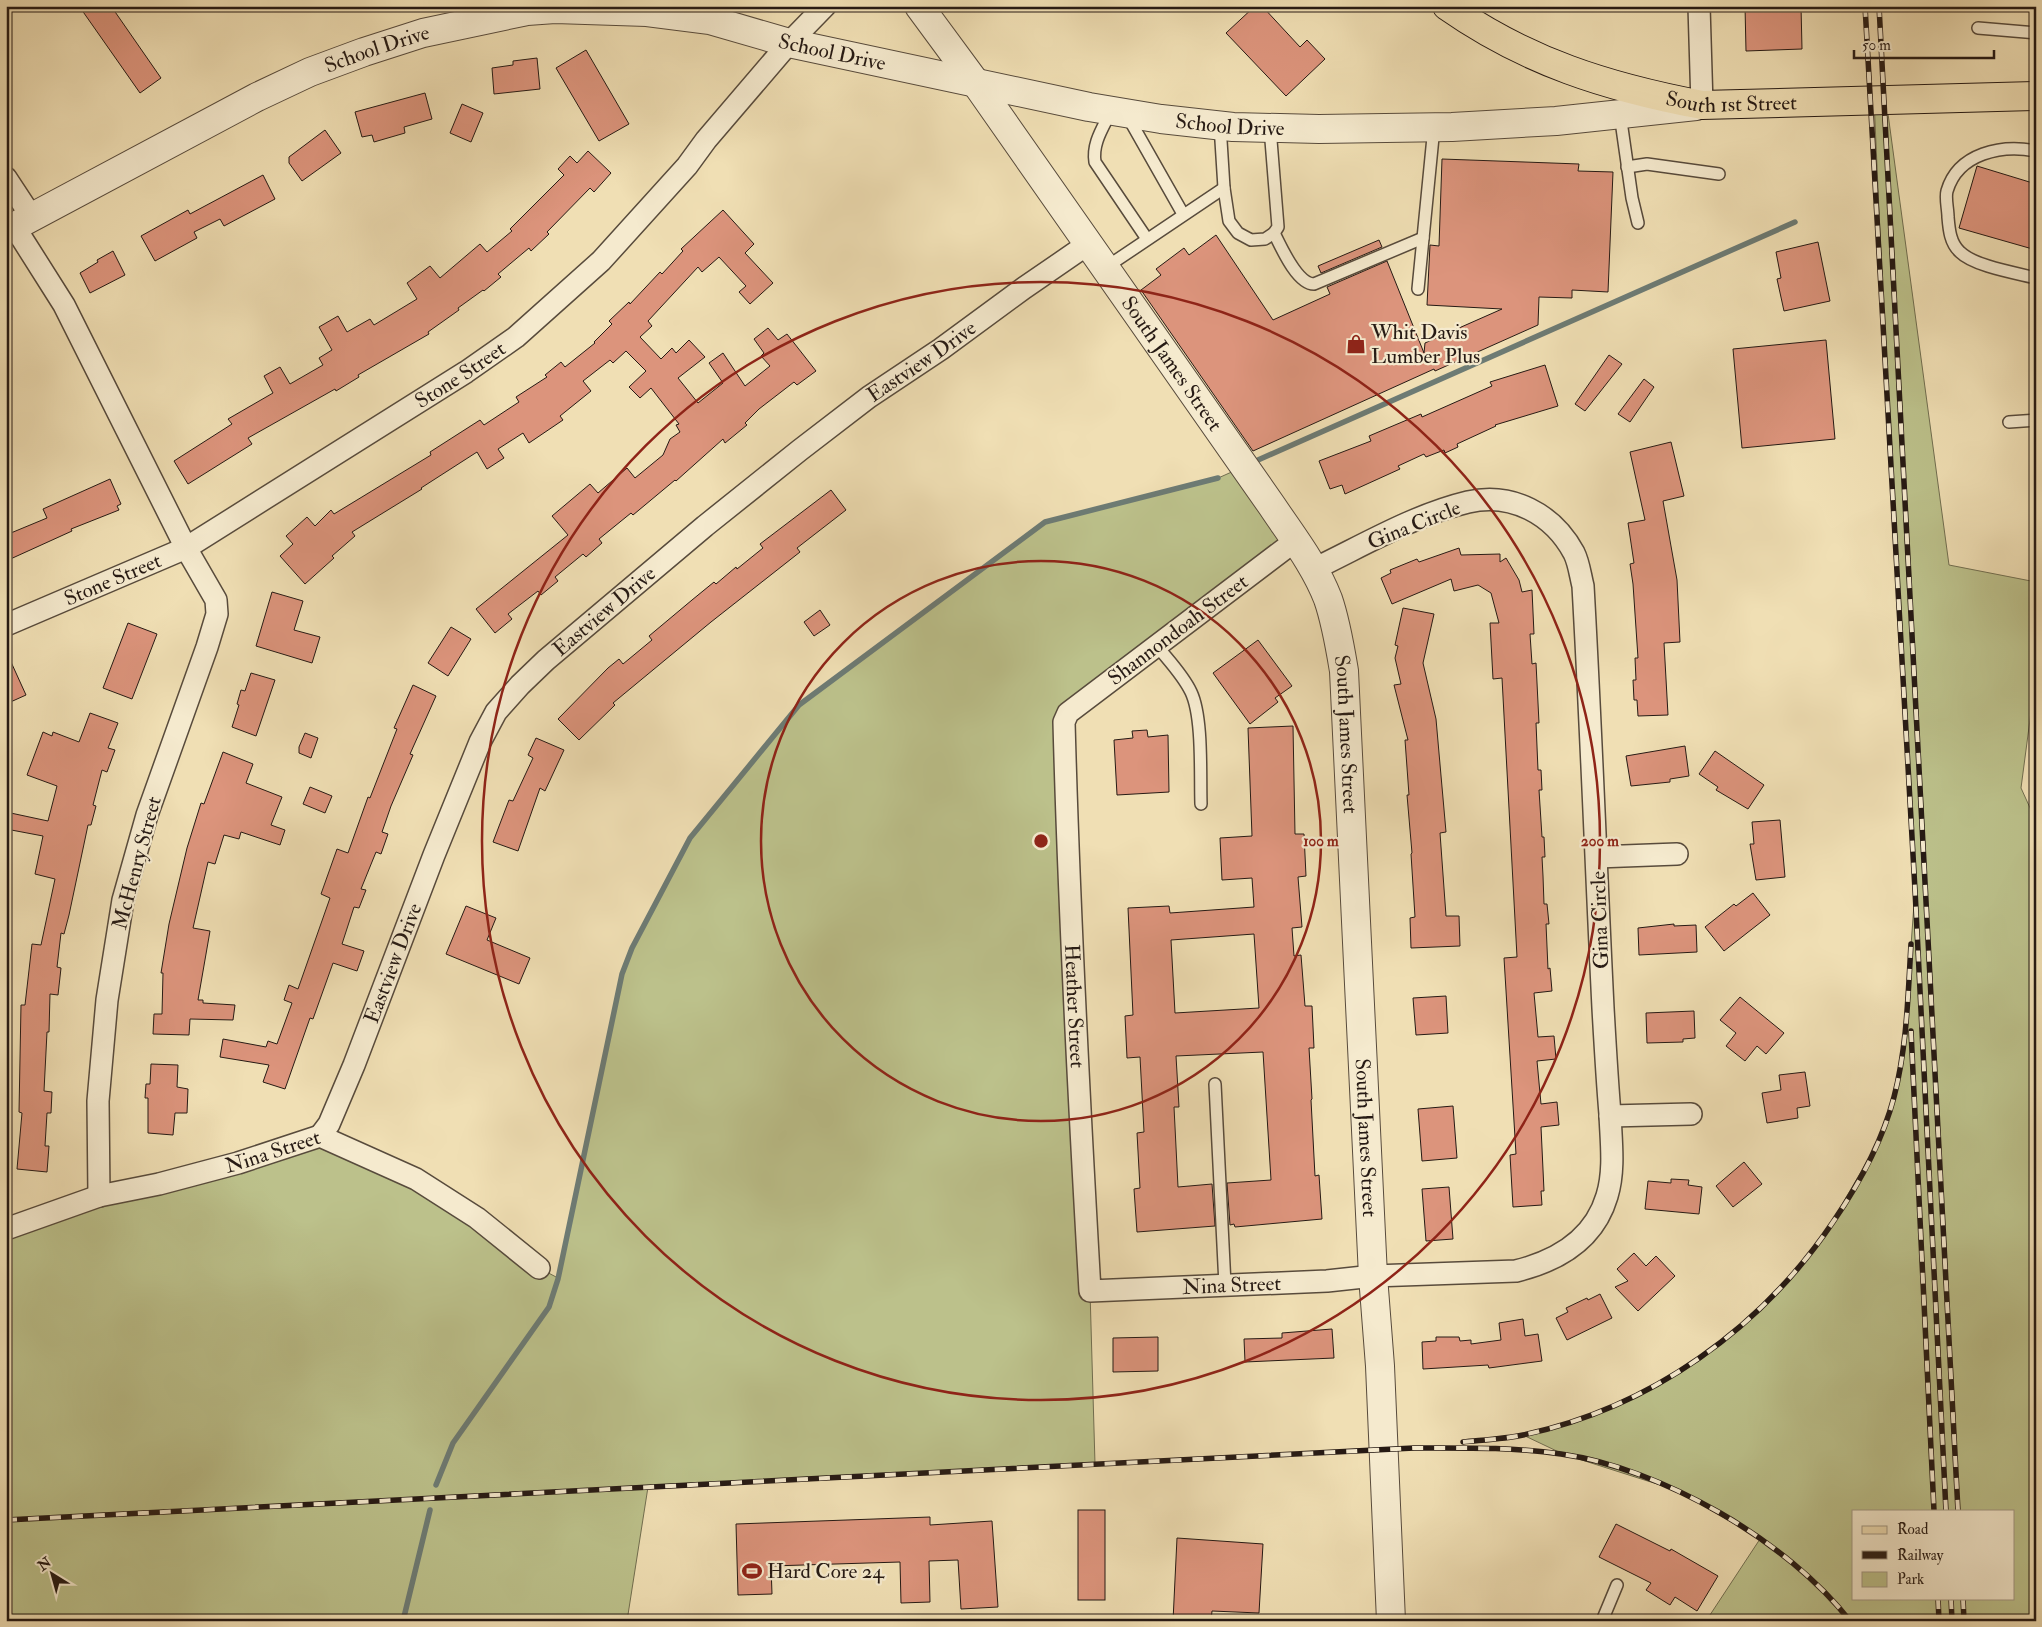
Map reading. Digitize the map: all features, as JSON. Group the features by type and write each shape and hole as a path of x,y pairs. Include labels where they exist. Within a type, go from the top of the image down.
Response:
{"main road":[{"name":"South 1st Street","path":"1447,6 1471,23 1519,50 1552,65 1601,82 1651,96 1702,105 2036,96"}],"street":[{"name":"Stone Street","path":"6,625 186,548 466,372 530,325 601,261 687,166 706,140 788,43 825,6"},
{"name":"South James Street","path":"919,6 975,82 1295,541 1314,570 1328,600 1338,634 1344,671 1373,1276 1380,1366 1391,1621"},
{"path":"1699,6 1702,105"},
{"name":"School Drive","path":"17,224 257,97 310,72 381,46 424,33 527,11 555,9 647,12 710,20 788,43 1119,112 1161,119 1220,125 1319,129 1434,127 1556,121 1702,105"},
{"name":"McHenry Street","path":"6,178 17,224 64,304 186,548 216,600 217,614 147,815 123,900 108,1000 98,1101 99,1196"},
{"name":"Eastview Drive","path":"320,1136 329,1124 354,1065 434,855 480,742 496,712 546,660 705,526 800,450 869,397 941,349 1088,244"},
{"name":"Gina Circle","path":"1314,570 1409,522 1469,502 1494,500 1516,503 1536,511 1548,519 1562,533 1574,553 1583,586 1610,1116 1612,1169 1607,1196 1600,1215 1588,1232 1574,1246 1550,1260 1516,1271 1373,1276"},
{"name":"Shannondoah Street","path":"1064,722 1068,713 1295,541"},
{"name":"Heather Street","path":"1064,722 1077,1076 1090,1291"},
{"path":"1597,857 1676,854"},
{"path":"1610,1116 1691,1114"},
{"name":"Nina Street","path":"6,1229 99,1196 159,1184 238,1163 320,1136 416,1179 477,1218 539,1268"},
{"name":"Nina Street","path":"1090,1291 1327,1281 1373,1276"}],"lane":[{"path":"1978,28 2036,33"},
{"path":"1147,239 1095,162 1093,151 1096,141 1119,112 1183,214"},
{"path":"1620,114 1632,198 1638,224"},
{"path":"1220,125 1224,188 1229,221 1238,233 1251,240 1265,238 1274,233 1278,227 1270,128"},
{"path":"1418,289 1434,127"},
{"path":"2036,151 2004,148 1983,153 1968,161 1955,174 1947,192 1949,234 1960,252 1982,264 2036,278"},
{"path":"1627,167 1647,164 1719,174"},
{"path":"1105,268 1224,188"},
{"path":"1274,233 1283,252 1303,281 1308,284 1314,284 1424,238"},
{"path":"2009,422 2036,420"},
{"path":"1157,646 1182,676 1192,694 1198,715 1201,804"},
{"path":"1215,1084 1225,1285"},
{"path":"1602,1621 1617,1585"}],"green space":[{"path":"1886,99 1949,565 2036,582 2036,674 2021,788 2036,821 2036,1621 1706,1621 1760,1539 1679,1491 1563,1454 1523,1435 1570,1422 1616,1405 1660,1384 1702,1359 1766,1304 1822,1239 1880,1139 1893,1099 1903,1058 1915,890 1890,453 1874,100"},
{"path":"1245,466 1295,541 1068,713 1095,1464 648,1487 627,1621 6,1621 6,1229 320,1136 462,1207 539,1268 558,1278 622,974 632,949 690,838 799,705 1045,522 1216,479"}],"building":[{"path":"79,6 111,6 161,78 140,93"},
{"path":"1255,6 1262,6 1300,47 1307,40 1325,59 1286,96 1226,33"},
{"path":"1745,6 1801,6 1802,49 1746,51"},
{"path":"586,50 629,124 599,141 556,68"},
{"path":"537,58 540,89 494,94 492,68 513,65 513,61"},
{"path":"425,93 432,119 404,127 405,133 374,142 372,135 362,137 355,112"},
{"path":"462,104 483,113 471,142 450,133"},
{"path":"325,130 341,153 302,181 289,163 289,157"},
{"path":"588,151 611,173 594,192 590,188 547,232 549,234 531,251 529,248 498,274 501,277 458,308 459,310 428,332 429,334 358,375 359,377 336,391 335,389 248,438 252,444 188,484 174,461 232,424 228,419 273,393 264,376 280,367 290,384 323,365 319,358 332,350 319,327 338,316 347,332 370,319 374,325 417,299 407,283 430,266 440,278 480,244 487,252 512,231 510,229 564,175 558,169 570,156 577,163"},
{"path":"1442,159 1579,164 1578,171 1613,172 1608,292 1572,290 1572,298 1539,297 1538,325 1435,371 1434,369 1253,451 1141,290 1161,275 1156,269 1184,248 1189,255 1216,235 1273,320 1330,294 1327,287 1387,261 1424,353 1425,343 1502,309 1427,305 1430,245 1439,246"},
{"path":"1977,166 2036,184 2036,250 1959,228"},
{"path":"263,175 275,199 224,226 220,219 194,232 197,238 155,261 141,236 188,210 190,214"},
{"path":"723,210 754,244 745,253 773,283 750,304 739,292 746,286 719,257 702,272 698,267 648,321 652,326 640,337 661,359 672,348 676,353 689,340 705,357 678,378 698,403 723,383 709,363 723,353 745,386 770,366 761,356 764,353 754,339 768,328 778,340 787,334 816,371 797,385 794,382 759,409 745,423 747,425 725,443 723,439 676,481 633,515 631,513 599,539 602,543 586,557 583,554 555,577 558,581 541,595 538,591 508,614 512,619 495,633 476,609 568,535 552,516 590,484 598,493 627,468 635,478 663,455 670,439 680,432 676,425 679,424 651,388 640,398 629,387 646,371 626,351 613,363 610,360 583,381 591,391 560,416 563,420 529,443 523,433 498,449 504,458 487,469 477,452 422,489 352,532 355,536 332,556 334,558 305,584 280,556 293,544 286,536 307,517 315,526 331,510 334,514 431,455 430,452 480,420 484,425 519,402 516,397 547,377 545,375 561,362 565,367 595,343 612,324 609,321 629,302 630,304 660,272 662,274 683,251 681,249"},
{"path":"1379,240 1382,247 1321,273 1318,266"},
{"path":"1818,242 1830,301 1784,311 1777,279 1781,278 1776,252"},
{"path":"113,251 125,275 90,293 80,273"},
{"path":"1826,340 1835,439 1742,448 1733,349"},
{"path":"1609,355 1622,364 1585,411 1575,404"},
{"path":"1545,365 1558,406 1495,425 1457,444 1458,447 1445,453 1444,450 1426,457 1424,454 1398,466 1400,469 1345,494 1342,485 1330,489 1319,461 1371,441 1369,436 1421,414 1422,417 1492,386 1490,382"},
{"path":"1644,379 1654,387 1630,422 1618,414"},
{"path":"1671,442 1684,496 1663,501 1677,580 1680,642 1664,643 1668,715 1638,716 1637,700 1634,700 1633,680 1636,680 1635,658 1638,658 1630,564 1634,563 1628,523 1645,520 1630,452"},
{"path":"110,479 121,504 117,506 119,510 71,529 72,531 6,561 6,535 47,518 43,509"},
{"path":"831,490 846,510 797,548 800,552 613,703 615,705 579,740 558,719 608,668 619,659 623,664 652,640 649,636 692,600 714,582 716,584 736,567 737,569 763,548 760,544"},
{"path":"1459,548 1461,555 1500,554 1500,562 1506,558 1519,580 1522,592 1532,590 1534,634 1530,634 1532,664 1536,663 1539,723 1536,723 1538,770 1541,770 1542,790 1539,790 1545,857 1542,857 1544,904 1547,904 1549,924 1546,924 1548,969 1550,968 1552,991 1534,993 1538,1037 1554,1036 1556,1059 1537,1061 1541,1104 1557,1102 1559,1125 1541,1127 1544,1191 1541,1191 1542,1205 1513,1207 1510,1155 1516,1154 1504,958 1517,957 1502,678 1493,679 1490,623 1499,623 1491,593 1478,585 1454,591 1451,579 1392,604 1381,578 1391,573 1390,570 1417,559 1419,562"},
{"path":"272,592 303,601 294,630 320,637 312,663 256,646"},
{"path":"1403,608 1434,614 1423,663 1436,719 1446,832 1440,833 1446,916 1459,916 1460,946 1411,948 1410,918 1415,917 1407,795 1409,795 1405,740 1408,740 1394,685 1401,684 1395,658 1398,646 1395,645"},
{"path":"820,610 830,625 814,636 804,622"},
{"path":"128,623 157,634 132,699 103,688"},
{"path":"451,627 471,639 448,676 428,663"},
{"path":"1258,640 1292,686 1275,698 1278,702 1250,724 1213,673"},
{"path":"6,651 26,695 6,704"},
{"path":"251,673 275,680 256,736 232,727 239,705 237,704 241,690 245,691"},
{"path":"413,685 436,696 410,754 413,755 391,806 382,832 388,834 381,854 376,852 361,889 366,890 359,908 354,907 342,944 364,951 357,971 333,963 313,1019 310,1018 285,1089 263,1082 269,1065 220,1057 223,1039 266,1047 268,1041 277,1044 292,1003 284,1000 289,985 298,989 330,898 321,894 337,849 348,853 368,797 370,798 397,729 394,728"},
{"path":"90,713 118,723 108,748 115,750 107,772 102,770 93,805 96,806 91,825 88,825 69,915 64,934 61,933 57,967 61,968 58,995 50,994 44,1091 52,1092 51,1113 47,1113 45,1146 49,1146 47,1172 17,1169 22,1113 19,1112 21,1005 25,1005 32,944 41,945 55,879 35,874 43,836 6,829 6,812 48,821 57,786 27,775 43,732 52,736 53,732 79,742"},
{"path":"1293,726 1295,834 1304,834 1306,876 1298,877 1302,927 1292,928 1294,956 1301,955 1305,1006 1312,1006 1314,1048 1309,1048 1311,1100 1315,1176 1319,1175 1322,1219 1235,1227 1234,1224 1230,1225 1227,1183 1271,1180 1263,1052 1176,1056 1179,1107 1174,1107 1178,1187 1212,1184 1215,1226 1137,1232 1134,1189 1140,1188 1137,1133 1144,1132 1140,1057 1127,1058 1125,1016 1133,1015 1128,908 1169,906 1170,913 1254,907 1252,878 1222,880 1220,838 1252,836 1248,728","holes":["1254,934 1259,1008 1175,1013 1171,940"]},
{"path":"1147,730 1148,737 1168,735 1169,792 1117,795 1114,740 1133,738 1132,731"},
{"path":"305,733 318,738 311,758 299,753 299,747"},
{"path":"536,738 564,750 545,791 540,788 518,851 493,842 509,800 513,801 533,758 528,755"},
{"path":"1685,746 1689,776 1670,779 1670,782 1631,786 1626,756"},
{"path":"1715,751 1764,785 1748,809 1716,790 1718,787 1699,774"},
{"path":"223,752 253,764 246,783 282,797 271,825 285,830 280,845 241,832 239,839 224,835 215,864 208,862 193,928 210,931 198,1000 203,1000 203,1003 235,1005 233,1020 190,1019 189,1035 153,1034 154,1014 162,1014 163,973 161,973 169,924 187,848 201,803 204,804"},
{"path":"310,787 332,796 325,813 303,804"},
{"path":"1780,820 1785,877 1756,880 1750,844 1754,844 1752,822"},
{"path":"1753,893 1770,915 1724,951 1705,927 1734,904 1736,906"},
{"path":"466,906 496,918 487,940 530,958 519,984 446,954"},
{"path":"1674,924 1674,926 1696,925 1697,952 1639,955 1638,928"},
{"path":"1446,996 1448,1033 1416,1035 1413,998"},
{"path":"1740,997 1784,1033 1766,1054 1757,1046 1745,1061 1726,1046 1736,1033 1720,1020"},
{"path":"1694,1011 1695,1038 1683,1039 1683,1042 1647,1043 1646,1013"},
{"path":"151,1064 178,1065 177,1087 188,1089 187,1113 175,1113 173,1135 148,1133 148,1098 145,1098 146,1084 150,1084"},
{"path":"1805,1072 1810,1106 1797,1108 1798,1118 1767,1123 1762,1093 1781,1090 1779,1075"},
{"path":"1453,1106 1457,1158 1422,1161 1418,1109"},
{"path":"1744,1162 1762,1184 1733,1207 1716,1186"},
{"path":"1671,1179 1689,1180 1688,1185 1702,1187 1699,1214 1645,1209 1648,1181 1671,1183"},
{"path":"1449,1187 1453,1239 1426,1241 1422,1189"},
{"path":"1634,1253 1646,1266 1656,1256 1675,1276 1638,1311 1615,1287 1628,1281 1617,1269"},
{"path":"1600,1294 1612,1318 1567,1340 1556,1318 1568,1312 1566,1308"},
{"path":"1523,1319 1525,1336 1538,1334 1542,1361 1489,1368 1488,1365 1423,1369 1422,1342 1436,1341 1436,1337 1459,1337 1460,1341 1471,1340 1471,1344 1501,1340 1499,1323"},
{"path":"1332,1329 1334,1358 1245,1362 1244,1339 1282,1338 1282,1333"},
{"path":"1158,1337 1158,1371 1113,1372 1113,1338"},
{"path":"1078,1510 1105,1510 1105,1600 1078,1600"},
{"path":"930,1517 930,1525 992,1521 998,1607 961,1609 958,1560 929,1561 930,1602 901,1603 900,1562 771,1566 772,1594 738,1595 736,1524"},
{"path":"1616,1524 1670,1551 1671,1549 1718,1576 1697,1611 1675,1597 1670,1605 1646,1590 1651,1583 1599,1557"},
{"path":"1177,1538 1263,1544 1259,1613 1212,1611 1211,1621 1173,1621"}],"waterway":[{"path":"1258,460 1795,222"},
{"path":"436,1485 453,1443 549,1307 558,1279 622,974 632,948 690,838 799,705 1045,522 1218,478"},
{"path":"403,1621 430,1510"}],"railway":[{"path":"1865,6 1915,890 1946,1510"},
{"path":"1879,6 1958,1510"},
{"path":"1463,1442 1523,1435 1570,1422 1615,1405 1658,1384 1699,1359 1737,1329 1772,1297 1804,1261 1833,1222 1861,1178 1883,1131 1894,1097 1902,1059 1911,944"},
{"path":"1911,1031 1934,1510"},
{"path":"6,1520 1414,1448 1506,1449 1561,1454 1600,1462 1640,1475 1680,1492 1720,1513 1758,1537 1793,1563 1824,1591 1850,1621"},
{"path":"1938,1600 1939,1621"},
{"path":"1951,1600 1952,1621"},
{"path":"1963,1600 1964,1621"}],"place":[{"name":"Whit Davis Lumber Plus","path":"1356,344"},
{"name":"Hard Core 24","path":"752,1571"}]}
